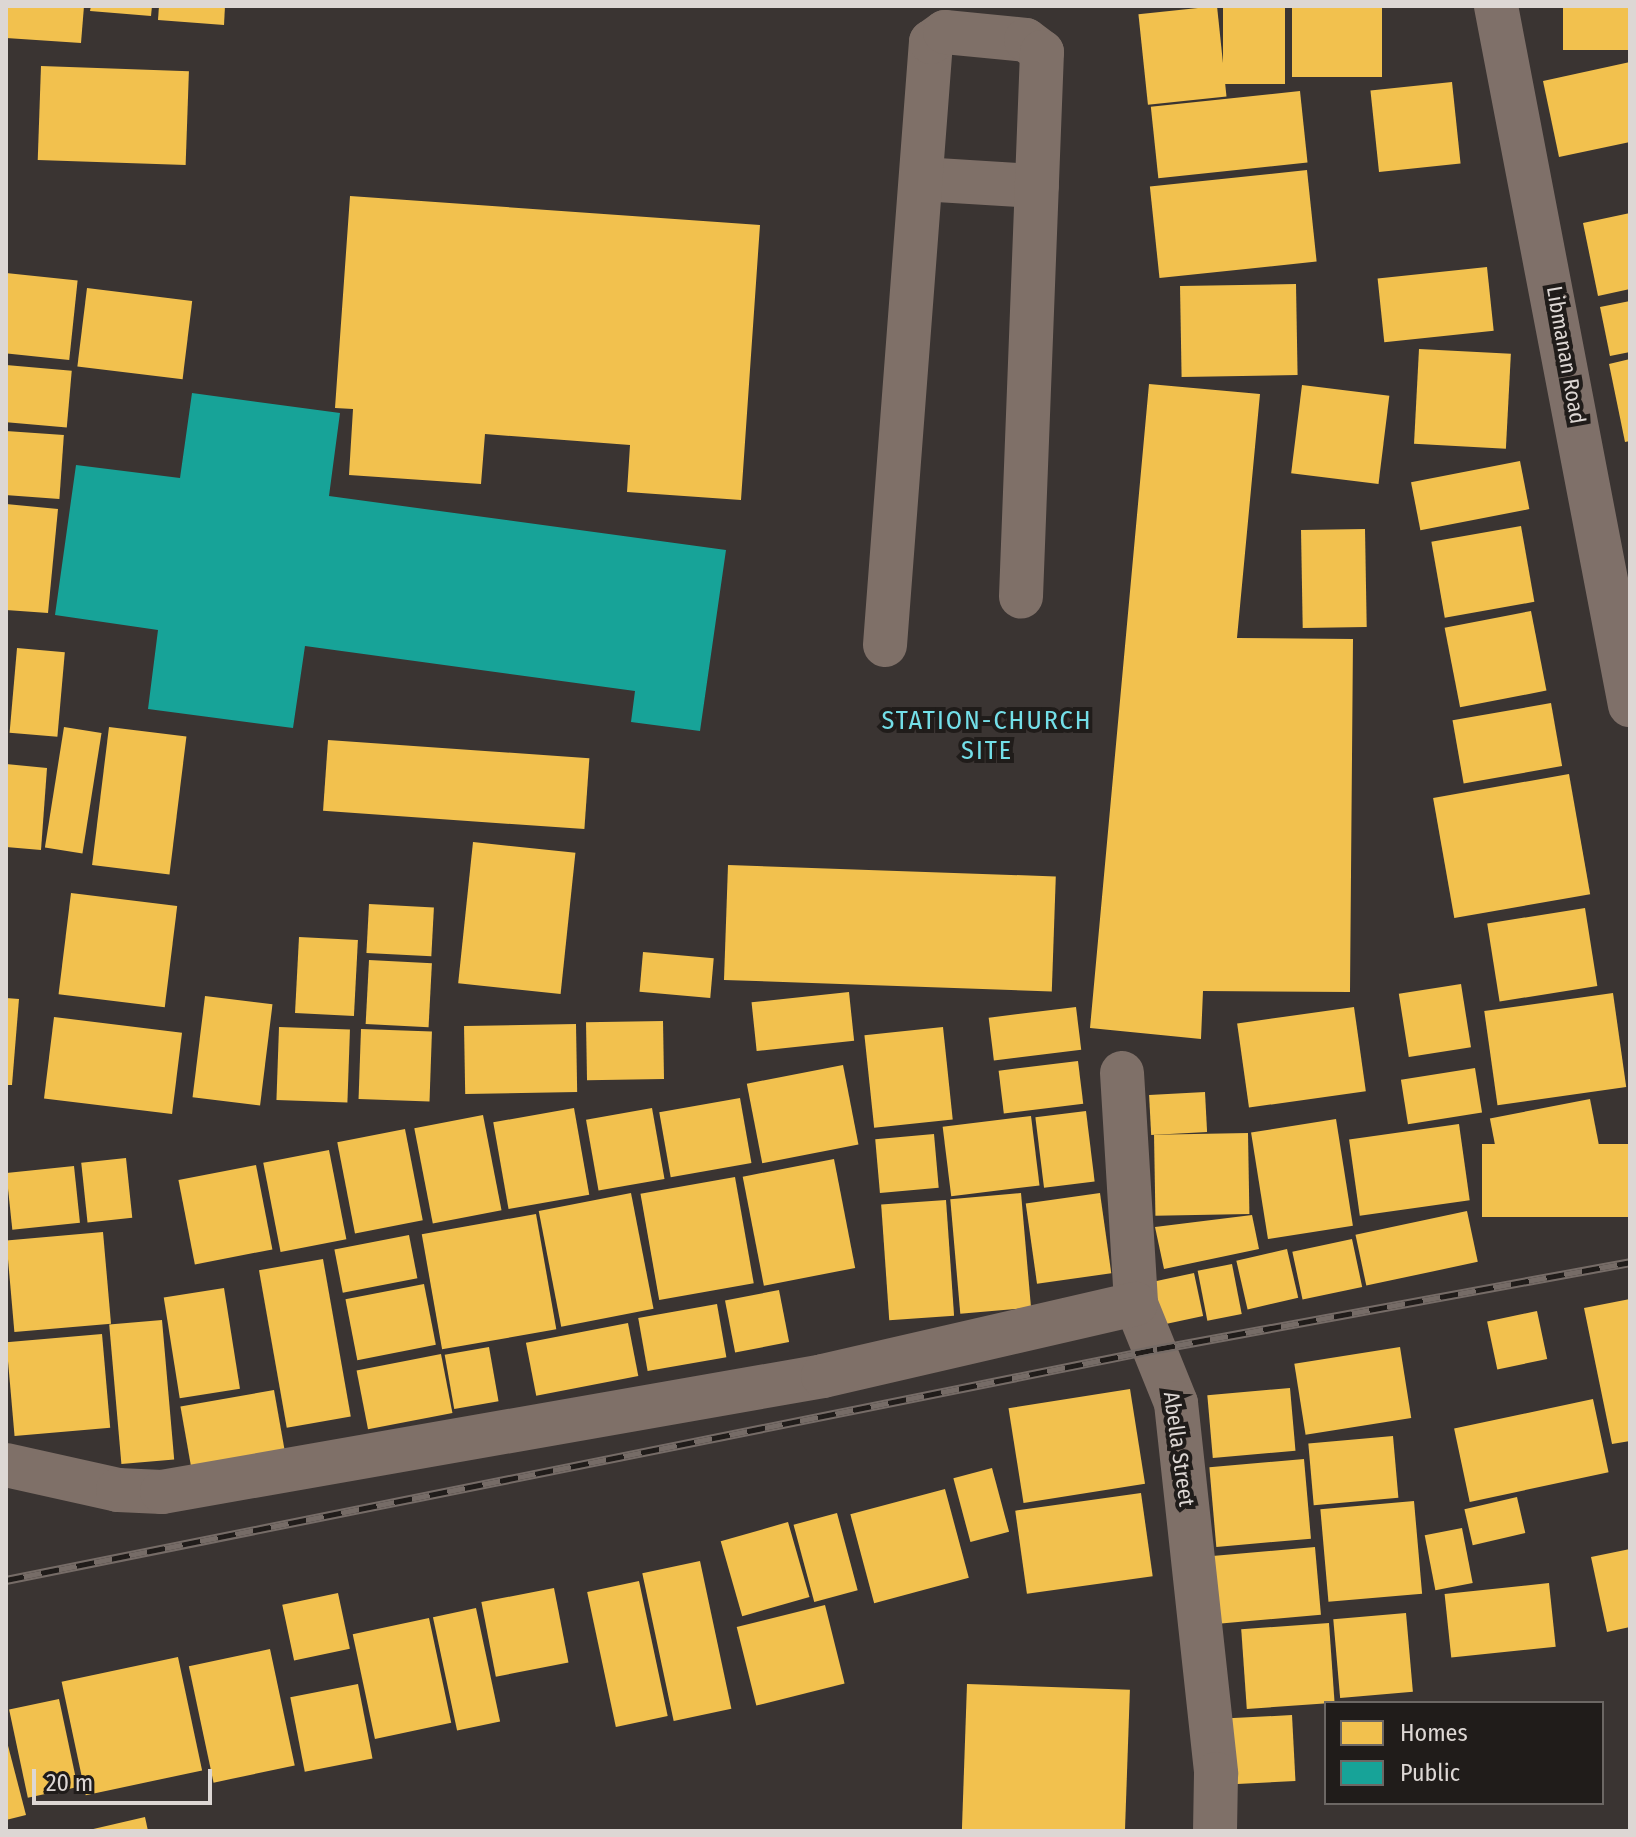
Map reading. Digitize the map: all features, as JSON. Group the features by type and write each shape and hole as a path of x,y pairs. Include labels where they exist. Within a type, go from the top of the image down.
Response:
{"main road":[{"name":"Libmanan Road","path":"1496,6 1630,705"}],"street":[{"path":"885,645 931,42 945,32 975,20 1026,40 1042,52 1021,597"},
{"path":"921,179 1037,186"},
{"name":"Abella Street","path":"1122,1073 1136,1304 1176,1403 1216,1774 1215,1831"},
{"path":"6,1465 118,1490 162,1492 823,1376 1136,1304"}],"building: Homes":[{"path":"6,6 84,6 81,43 6,38"},
{"path":"91,6 152,6 151,16 90,11"},
{"path":"159,6 225,6 224,25 158,20"},
{"path":"1217,6 1227,97 1148,105 1138,14"},
{"path":"1223,6 1285,6 1285,84 1223,84"},
{"path":"1292,6 1382,6 1382,77 1292,77"},
{"path":"1563,6 1630,6 1630,50 1563,50"},
{"path":"1630,62 1630,142 1559,157 1543,81"},
{"path":"41,66 189,71 186,165 38,160"},
{"path":"1452,82 1461,164 1379,172 1370,91"},
{"path":"1300,91 1308,163 1158,178 1151,107"},
{"path":"1307,170 1317,261 1159,278 1150,187"},
{"path":"350,196 760,225 741,500 627,492 630,445 485,434 481,484 349,475 353,409 335,408"},
{"path":"1630,213 1630,289 1598,296 1583,223"},
{"path":"1487,267 1494,331 1384,342 1378,278"},
{"path":"6,273 78,281 69,360 6,353"},
{"path":"1296,284 1298,375 1182,377 1180,286"},
{"path":"87,288 192,301 183,379 77,366"},
{"path":"1630,301 1630,352 1610,356 1600,307"},
{"path":"1419,349 1511,354 1506,449 1414,444"},
{"path":"1630,359 1630,441 1625,442 1609,364"},
{"path":"6,365 72,371 67,428 6,422"},
{"path":"1149,384 1260,394 1237,638 1353,639 1350,992 1203,991 1201,1039 1090,1028"},
{"path":"1302,385 1389,396 1378,484 1291,473"},
{"path":"6,431 64,435 59,499 6,495"},
{"path":"1520,461 1529,509 1420,530 1411,482"},
{"path":"6,504 58,509 48,613 6,610"},
{"path":"1521,526 1534,602 1445,618 1431,542"},
{"path":"1365,529 1367,627 1303,628 1301,530"},
{"path":"1531,611 1546,691 1460,707 1445,628"},
{"path":"17,648 65,652 57,737 10,733"},
{"path":"1551,703 1562,766 1464,783 1453,720"},
{"path":"64,727 102,733 82,853 45,847"},
{"path":"109,727 186,737 169,874 92,865"},
{"path":"328,740 589,758 584,829 323,811"},
{"path":"6,764 47,768 41,850 6,847"},
{"path":"1569,774 1590,894 1454,918 1433,798"},
{"path":"473,842 575,853 561,994 458,983"},
{"path":"728,865 1056,876 1052,991 724,980"},
{"path":"71,893 177,906 165,1007 59,994"},
{"path":"369,904 434,907 431,956 366,953"},
{"path":"1585,908 1597,986 1500,1002 1487,923"},
{"path":"299,937 358,940 354,1016 295,1013"},
{"path":"643,952 714,958 710,998 640,992"},
{"path":"369,960 432,963 429,1027 366,1024"},
{"path":"1461,984 1471,1047 1409,1057 1399,994"},
{"path":"849,992 854,1041 757,1051 752,1002"},
{"path":"1613,993 1626,1087 1497,1105 1484,1011"},
{"path":"205,996 272,1004 260,1106 193,1097"},
{"path":"6,998 19,999 12,1085 6,1085"},
{"path":"1076,1007 1081,1050 994,1060 989,1018"},
{"path":"1354,1007 1366,1091 1249,1108 1237,1023"},
{"path":"54,1017 182,1033 172,1114 44,1098"},
{"path":"663,1021 664,1079 587,1080 586,1022"},
{"path":"576,1024 577,1092 465,1094 464,1026"},
{"path":"279,1027 350,1029 347,1102 276,1100"},
{"path":"943,1027 953,1119 874,1128 864,1035"},
{"path":"361,1029 432,1031 430,1101 359,1099"},
{"path":"1078,1061 1083,1104 1004,1113 999,1071"},
{"path":"843,1065 858,1145 762,1163 747,1084"},
{"path":"1475,1068 1482,1112 1408,1124 1401,1080"},
{"path":"1205,1092 1207,1132 1151,1135 1149,1095"},
{"path":"740,1098 751,1163 671,1177 659,1112"},
{"path":"1590,1099 1599,1144 1499,1164 1490,1118"},
{"path":"574,1108 589,1195 509,1209 493,1122"},
{"path":"652,1108 665,1179 599,1191 586,1120"},
{"path":"1086,1111 1095,1181 1044,1188 1035,1117"},
{"path":"483,1115 502,1210 433,1224 414,1128"},
{"path":"1031,1116 1040,1185 951,1196 943,1127"},
{"path":"1336,1119 1353,1226 1268,1239 1251,1132"},
{"path":"1459,1124 1470,1200 1360,1216 1349,1139"},
{"path":"405,1129 423,1220 355,1233 337,1142"},
{"path":"1248,1133 1249,1214 1155,1216 1154,1135"},
{"path":"934,1134 939,1188 880,1193 875,1139"},
{"path":"1482,1144 1630,1144 1630,1217 1482,1217"},
{"path":"329,1150 346,1239 281,1252 263,1163"},
{"path":"126,1158 132,1218 88,1222 81,1163"},
{"path":"834,1159 855,1268 764,1286 743,1177"},
{"path":"256,1165 272,1249 195,1264 178,1180"},
{"path":"74,1166 80,1223 12,1230 6,1173"},
{"path":"735,1177 754,1283 659,1300 640,1194"},
{"path":"631,1193 654,1309 561,1327 539,1211"},
{"path":"1021,1193 1031,1308 960,1314 950,1199"},
{"path":"1100,1193 1111,1273 1037,1284 1026,1203"},
{"path":"946,1200 954,1316 889,1320 881,1205"},
{"path":"1467,1211 1478,1262 1366,1286 1355,1235"},
{"path":"536,1214 556,1329 442,1349 422,1234"},
{"path":"1252,1215 1259,1249 1164,1269 1155,1227"},
{"path":"103,1232 111,1324 14,1332 6,1240"},
{"path":"409,1235 417,1278 343,1293 334,1250"},
{"path":"1352,1239 1362,1287 1303,1300 1292,1252"},
{"path":"1287,1249 1298,1298 1248,1309 1236,1261"},
{"path":"323,1259 351,1417 287,1428 259,1270"},
{"path":"1232,1264 1242,1314 1207,1321 1198,1271"},
{"path":"1194,1273 1203,1316 1161,1325 1152,1282"},
{"path":"424,1284 436,1345 357,1360 345,1299"},
{"path":"224,1288 240,1389 180,1398 164,1298"},
{"path":"779,1290 789,1342 735,1353 725,1300"},
{"path":"1630,1299 1630,1441 1612,1444 1584,1308"},
{"path":"717,1304 726,1357 648,1371 638,1318"},
{"path":"1537,1311 1547,1359 1497,1370 1487,1322"},
{"path":"162,1320 174,1459 121,1464 109,1325"},
{"path":"628,1323 638,1376 536,1396 526,1343"},
{"path":"102,1334 110,1428 15,1436 6,1342"},
{"path":"489,1347 499,1401 454,1409 445,1355"},
{"path":"1400,1347 1411,1418 1306,1435 1294,1364"},
{"path":"441,1354 452,1413 368,1429 357,1370"},
{"path":"1290,1388 1295,1451 1213,1458 1207,1395"},
{"path":"1130,1389 1145,1484 1024,1503 1009,1408"},
{"path":"274,1390 285,1452 191,1469 180,1406"},
{"path":"1593,1399 1609,1472 1470,1502 1454,1429"},
{"path":"1393,1436 1398,1498 1314,1505 1308,1443"},
{"path":"1304,1459 1311,1539 1216,1547 1209,1467"},
{"path":"992,1468 1009,1532 970,1542 953,1478"},
{"path":"945,1489 969,1578 874,1603 850,1514"},
{"path":"1141,1493 1153,1576 1027,1594 1015,1511"},
{"path":"1517,1497 1525,1533 1473,1545 1464,1509"},
{"path":"1414,1501 1422,1594 1328,1602 1320,1509"},
{"path":"837,1513 858,1590 814,1602 794,1525"},
{"path":"788,1522 809,1597 742,1616 721,1541"},
{"path":"1462,1528 1473,1583 1435,1590 1425,1535"},
{"path":"1315,1547 1321,1615 1218,1624 1212,1556"},
{"path":"1630,1549 1630,1627 1607,1632 1591,1557"},
{"path":"700,1561 731,1709 674,1721 642,1573"},
{"path":"639,1581 668,1716 616,1727 587,1592"},
{"path":"1549,1583 1556,1647 1451,1658 1445,1594"},
{"path":"554,1588 569,1663 496,1677 481,1602"},
{"path":"338,1593 350,1649 294,1661 282,1605"},
{"path":"825,1605 845,1684 756,1706 737,1627"},
{"path":"476,1608 500,1721 457,1731 433,1617"},
{"path":"1406,1613 1413,1692 1340,1698 1333,1619"},
{"path":"429,1618 451,1723 375,1739 353,1634"},
{"path":"1329,1623 1334,1701 1247,1709 1241,1629"},
{"path":"270,1649 295,1765 214,1783 189,1666"},
{"path":"178,1657 202,1770 86,1795 62,1682"},
{"path":"358,1684 373,1759 305,1772 290,1697"},
{"path":"967,1684 1130,1690 1125,1831 962,1829"},
{"path":"59,1699 78,1787 28,1798 9,1710"},
{"path":"1292,1715 1295,1781 1223,1785 1219,1719"},
{"path":"6,1738 26,1815 6,1820"},
{"path":"145,1817 148,1831 89,1831 89,1830"}],"building: Public":[{"path":"192,393 340,413 329,496 726,550 700,731 631,722 635,691 305,646 293,728 148,709 158,630 55,615 76,465 180,478"}],"railway":[{"path":"6,1580 1157,1349 1630,1262"}],"district":[{"name":"STATION-CHURCH SITE","path":"987,736"}]}
